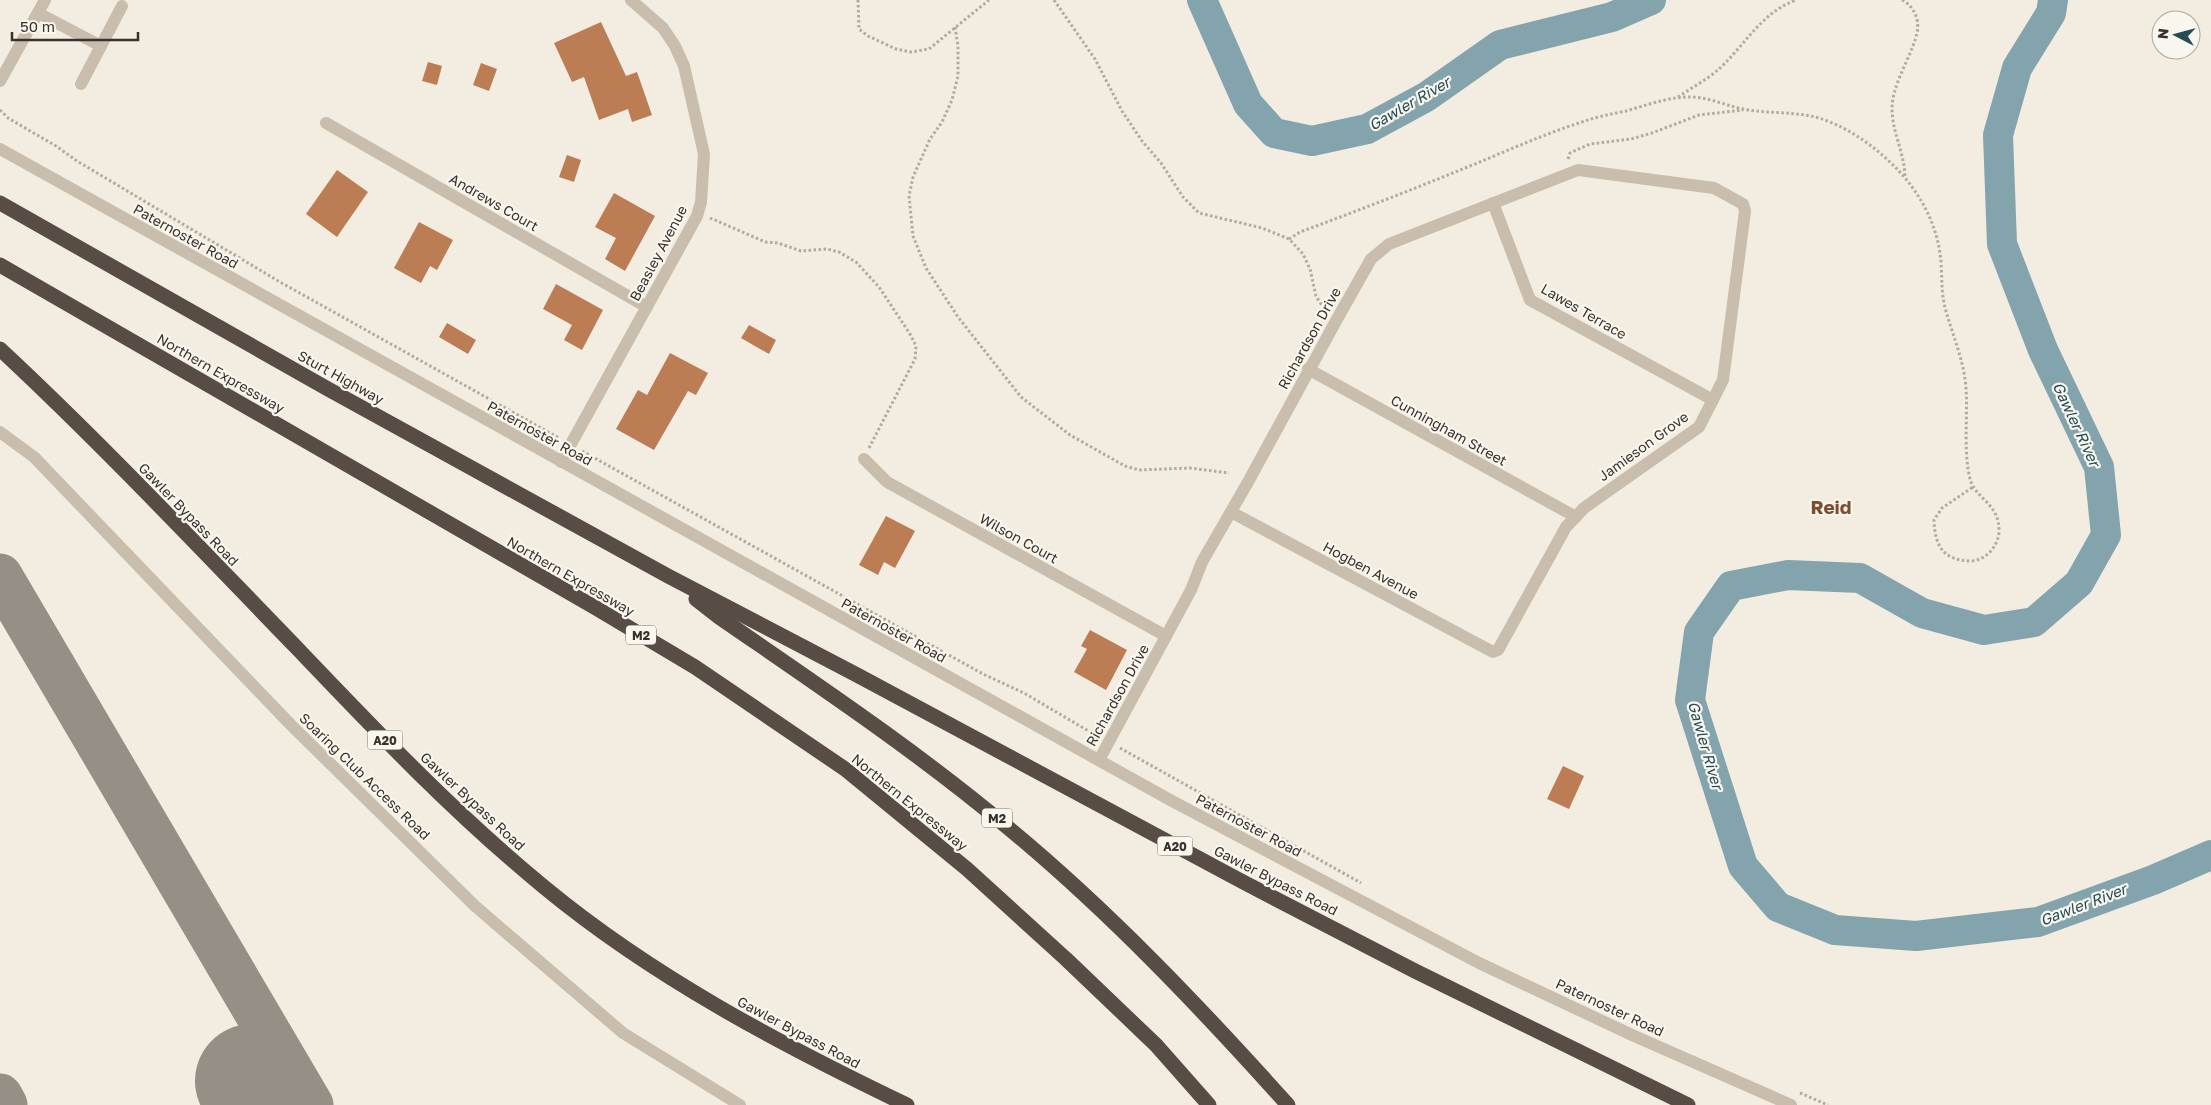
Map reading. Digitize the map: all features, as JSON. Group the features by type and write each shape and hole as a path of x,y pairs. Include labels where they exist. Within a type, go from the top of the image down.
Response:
{"highway":[{"name":"Sturt Highway","path":"0,203 328,389 668,576"},
{"name":"Northern Expressway","path":"0,265 596,608 695,667 845,769 967,868 1066,959 1156,1046 1209,1105"},
{"name":"Gawler Bypass Road","path":"0,350 56,401 167,513 442,797 547,890 614,939 694,993 823,1065 907,1105"},
{"name":"M2","path":"668,576 719,617 909,748 1007,826 1126,933 1288,1105"},
{"name":"Gawler Bypass Road","path":"668,576 858,675 1245,883 1415,971 1688,1105"}],"street":[{"path":"0,81 45,0"},
{"name":"Beasley Avenue","path":"561,462 697,216 701,202 704,154 684,66 675,46 663,28 631,0"},
{"path":"81,84 122,6"},
{"path":"38,13 101,46"},
{"name":"Andrews Court","path":"326,123 647,307"},
{"name":"Paternoster Road","path":"0,149 1099,760 1478,963 1632,1035 1791,1105"},
{"name":"Richardson Drive","path":"1099,760 1191,590 1202,562 1371,259 1389,244 1578,170 1714,188 1721,192"},
{"name":"Jamieson Grove","path":"1498,650 1566,527 1584,508 1699,427 1723,380 1745,211 1743,204 1721,192"},
{"name":"Lawes Terrace","path":"1493,203 1530,300 1713,400"},
{"name":"Cunningham Street","path":"1308,369 1576,517"},
{"name":"Soaring Club Access Road","path":"0,432 34,457 291,725 475,906 623,1033 740,1105"},
{"name":"Wilson Court","path":"864,459 886,482 1166,636"},
{"name":"Hogben Avenue","path":"1231,512 1493,652 1498,650"}],"path":[{"path":"858,0 859,30 896,49 910,52 929,49 989,0"},
{"path":"1054,0 1095,59 1122,111 1142,141 1161,163 1183,197 1199,213 1262,228 1289,239 1303,254 1310,269 1316,296 1323,309 1336,321"},
{"path":"1676,99 1718,70 1766,17 1786,3 1796,0"},
{"path":"1902,0 1914,11 1917,23 1917,33 1901,70 1891,106 1905,166 1905,178"},
{"path":"955,28 958,46 958,76 952,100 942,122 930,139 913,177 909,196 913,236 926,268 958,317 1021,397 1070,436 1125,466 1139,470 1190,468 1210,469 1229,473"},
{"path":"1289,239 1300,232 1582,121 1691,97 1709,99 1746,110"},
{"path":"0,110 8,118 56,146 77,161 280,282 983,674 1024,693 1365,884"},
{"path":"1570,174 1568,157 1570,153 1583,147 1608,140 1631,139 1652,134 1699,115 1746,110 1808,115 1843,129 1876,150 1905,178 1927,211 1937,233 1945,308 1955,336 1966,385 1966,456 1973,487 1988,502 1996,515 1999,530 1997,542 1990,553 1975,561 1962,560 1942,551 1937,544 1934,520 1942,508 1973,487"},
{"path":"697,216 715,219 765,242 778,243 801,251 827,249 839,252 856,262 879,286 910,334 916,346 916,359 864,459"},
{"path":"1796,1091 1828,1105"}],"building":[{"path":"601,22 626,76 637,72 652,115 632,122 628,109 599,120 584,77 572,82 554,43"},
{"path":"428,62 442,66 437,85 422,81"},
{"path":"481,63 497,69 489,91 473,85"},
{"path":"567,155 581,160 574,182 559,177"},
{"path":"337,170 368,192 337,237 306,214"},
{"path":"614,193 655,216 625,271 605,259 616,238 595,227"},
{"path":"419,222 453,240 437,270 430,266 421,283 394,268"},
{"path":"556,284 603,310 582,350 564,340 572,325 543,309"},
{"path":"447,323 476,340 468,354 439,337"},
{"path":"749,325 776,340 769,354 741,338"},
{"path":"670,353 708,373 696,395 688,391 654,450 616,429 638,390 647,395"},
{"path":"886,516 915,531 895,568 884,562 878,575 859,565"},
{"path":"1090,630 1127,650 1106,690 1074,672 1087,649 1081,646"},
{"path":"1563,766 1584,776 1569,809 1547,799"}],"waterway":[{"name":"Gawler River","path":"1202,0 1248,104 1274,133 1312,141 1367,129 1426,97 1500,45 1612,17 1651,0"},
{"name":"Gawler River","path":"2053,0 2051,13 2017,68 1998,135 2002,244 2043,350 2099,467 2106,535 2079,583 2034,622 1984,630 1922,613 1860,578 1788,575 1731,586 1699,632 1690,700 1743,866 1778,907 1835,930 1916,936 2038,922 2153,880 2211,855"}],"taxiway":[{"path":"0,576 311,1105"},
{"path":"0,1096 5,1105"}],"runway":[{"path":"252,1081 266,1105"}],"district":[{"name":"Reid","path":"1831,506"}]}
